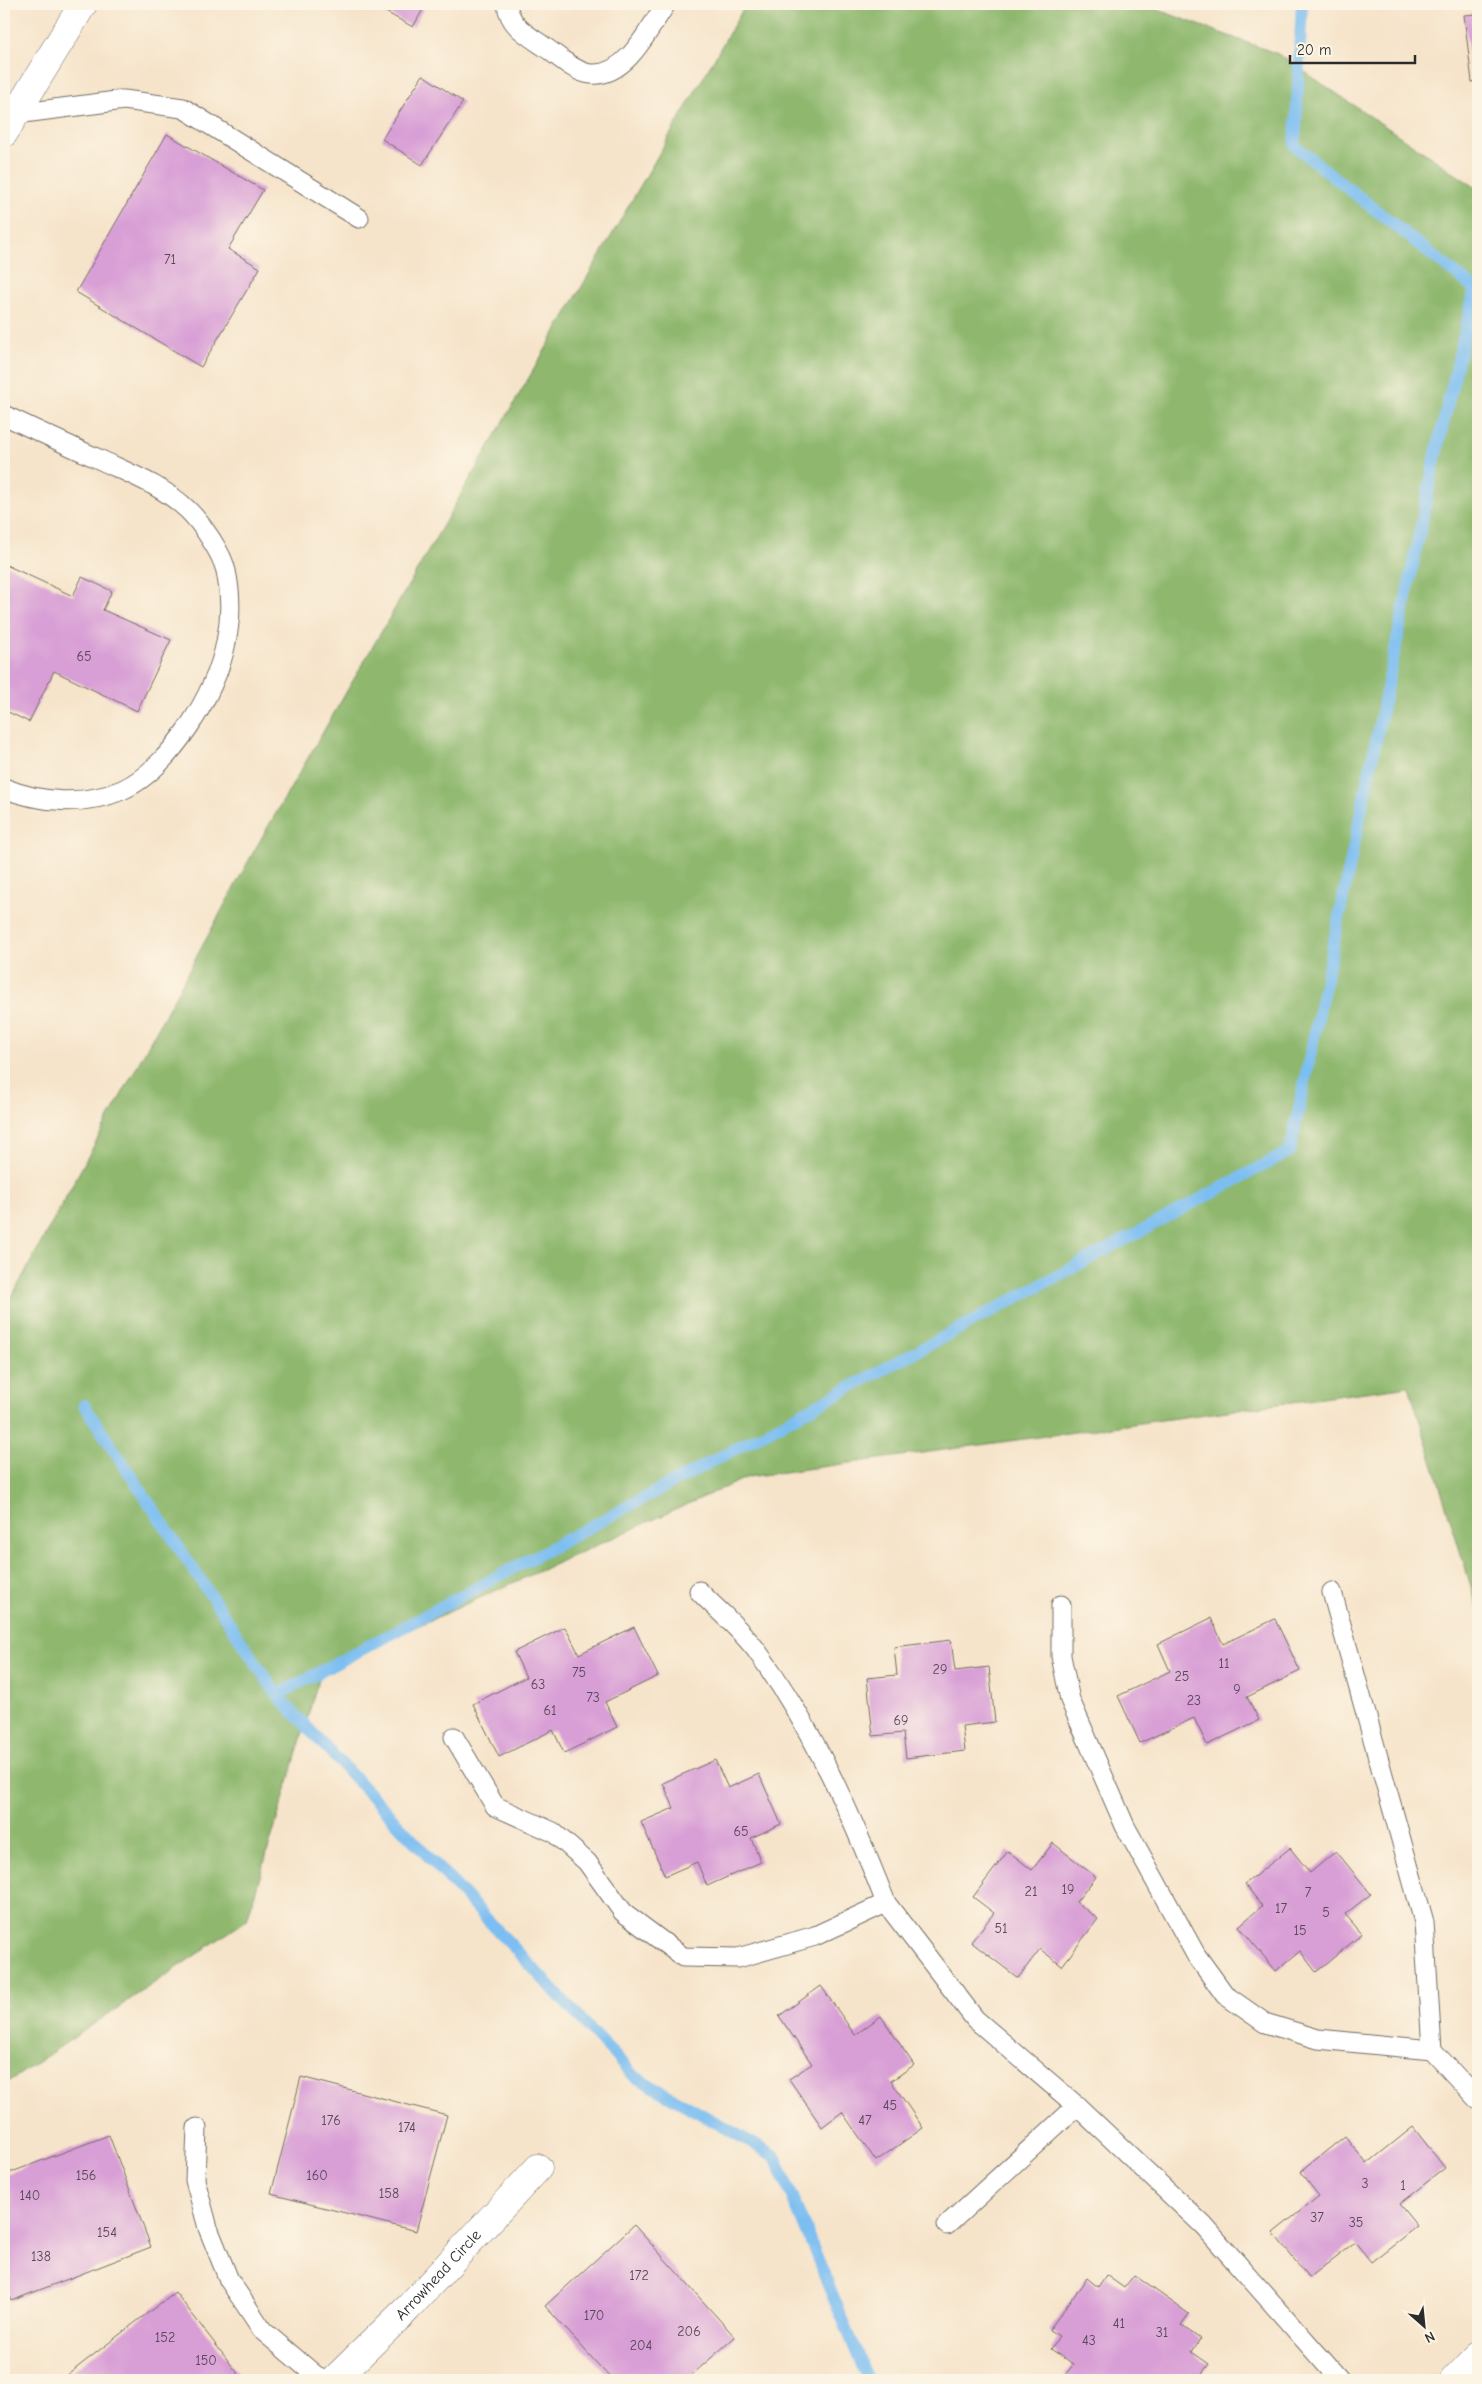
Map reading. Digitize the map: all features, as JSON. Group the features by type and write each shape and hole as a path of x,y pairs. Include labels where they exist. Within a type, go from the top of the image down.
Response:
{"street":[{"path":"8,118 83,4"},
{"name":"Arrowhead Circle","path":"334,2380 408,2308 538,2168"},
{"path":"1455,2380 1478,2356"}],"lane":[{"path":"506,4 513,23 522,31 576,68 590,74 607,72 619,65 635,49 666,4"},
{"path":"8,118 124,100 183,108 359,218"},
{"path":"4,415 158,487 188,510 210,537 226,570 230,606 226,644 212,683 192,720 171,750 147,775 121,790 88,799 48,801 4,788"},
{"path":"699,1591 758,1652 812,1736 860,1836 886,1903 975,2019 1077,2106 1204,2226 1340,2380"},
{"path":"1332,1592 1424,1922 1432,2050 1478,2100"},
{"path":"1061,1606 1061,1656 1070,1700 1125,1826 1196,1955 1225,1995 1265,2023 1318,2039 1432,2050"},
{"path":"454,1737 496,1806 553,1832 588,1862 623,1912 683,1957 738,1958 815,1936 886,1903"},
{"path":"947,2224 1077,2106"},
{"path":"197,2128 195,2180 208,2228 229,2280 263,2331 321,2380"}],"green space":[{"path":"746,4 1142,4 1278,54 1478,189 1478,1609 1409,1386 748,1477 322,1669 247,1920 4,2085 4,1311 254,851"}],"building":[{"path":"371,4 426,4 413,27"},
{"path":"1478,14 1478,81 1472,82 1464,15"},
{"path":"423,75 463,102 422,165 382,139"},
{"path":"167,134 263,190 228,249 260,268 201,367 76,292"},
{"path":"4,564 73,596 82,577 112,591 103,610 171,640 137,711 54,671 29,722 4,710"},
{"path":"1211,1618 1223,1644 1275,1619 1300,1671 1247,1697 1259,1720 1207,1745 1194,1718 1140,1743 1118,1696 1170,1671 1158,1644"},
{"path":"565,1627 579,1654 634,1627 658,1676 605,1702 617,1727 564,1753 553,1730 499,1757 473,1704 526,1677 514,1652"},
{"path":"951,1640 955,1671 989,1667 995,1722 962,1726 965,1751 906,1758 903,1733 873,1736 867,1678 897,1675 894,1647"},
{"path":"715,1760 728,1788 759,1774 781,1824 751,1838 761,1862 707,1886 697,1862 665,1876 641,1822 674,1808 663,1783"},
{"path":"1053,1843 1096,1877 1076,1902 1098,1919 1062,1966 1040,1949 1018,1978 971,1942 994,1913 973,1897 1008,1851 1032,1870"},
{"path":"1290,1848 1310,1873 1336,1851 1371,1894 1345,1914 1362,1934 1316,1972 1300,1951 1276,1971 1239,1926 1262,1906 1245,1884"},
{"path":"821,1986 855,2035 881,2016 914,2065 891,2081 923,2128 876,2161 842,2112 822,2127 789,2079 812,2064 779,2016"},
{"path":"301,2077 447,2115 416,2231 271,2194"},
{"path":"1413,2127 1445,2168 1399,2204 1417,2226 1371,2262 1355,2242 1309,2278 1273,2233 1319,2196 1300,2172 1345,2136 1367,2164"},
{"path":"109,2135 151,2247 11,2301 4,2282 4,2175"},
{"path":"634,2225 735,2337 686,2380 612,2380 545,2306"},
{"path":"1106,2275 1124,2288 1134,2275 1189,2314 1181,2325 1200,2339 1192,2352 1209,2364 1197,2380 1072,2380 1065,2375 1073,2365 1051,2349 1059,2336 1049,2330 1087,2278 1098,2287"},
{"path":"175,2292 243,2380 61,2380 119,2335"}],"waterway":[{"path":"277,1695 1290,1151 1436,454 1475,289 1295,146 1302,4"},
{"path":"84,1405 277,1695 634,2076 775,2156 868,2380"}]}
